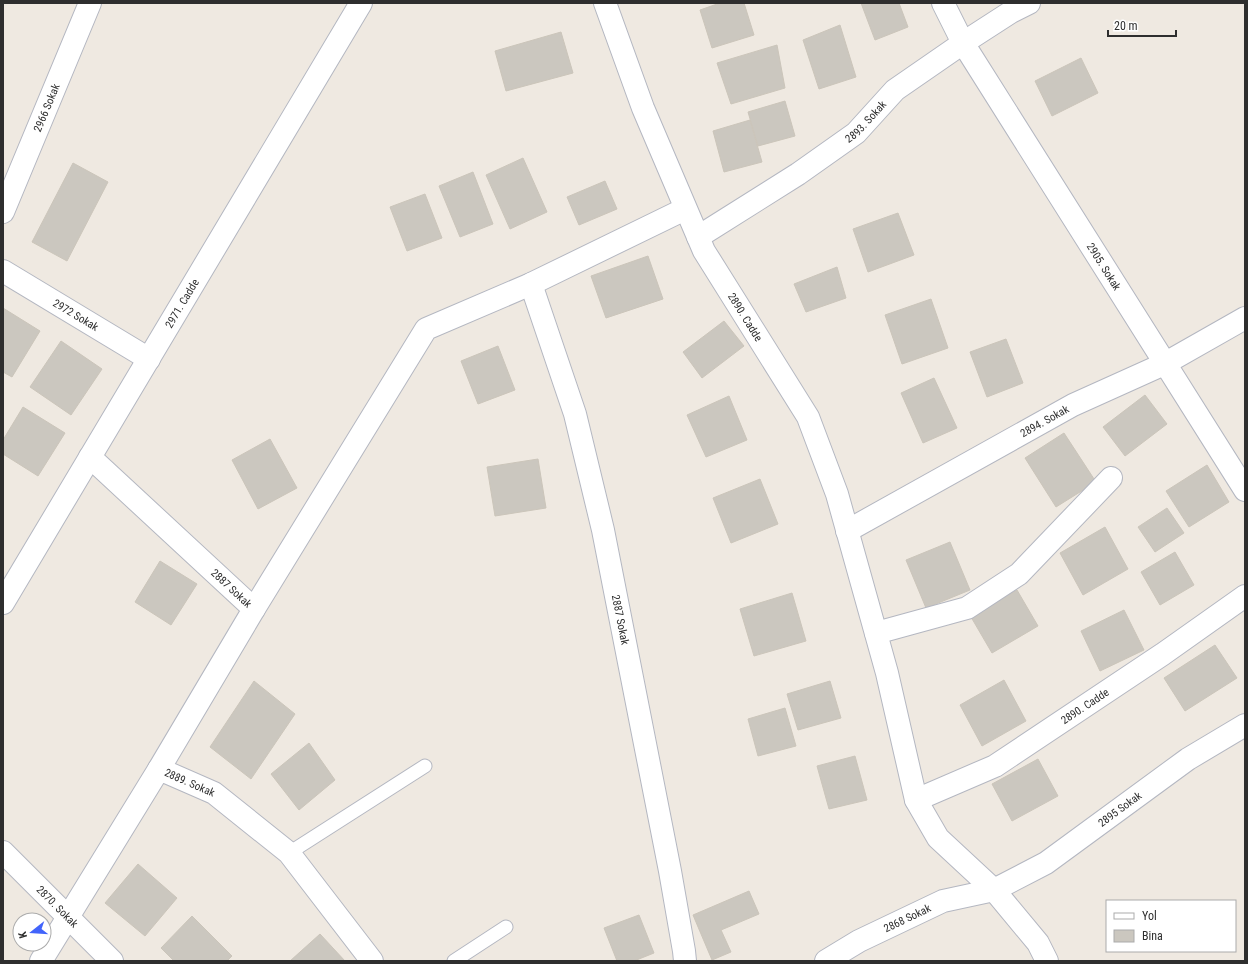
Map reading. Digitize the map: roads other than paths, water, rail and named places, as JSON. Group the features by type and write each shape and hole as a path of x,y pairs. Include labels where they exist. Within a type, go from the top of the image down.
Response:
{"street":[{"name":"2966 Sokak","path":"3,212 90,3"},
{"name":"2971. Cadde","path":"3,604 361,3"},
{"name":"2890. Cadde","path":"605,3 643,108 704,251 808,417 836,494 876,633 887,673 916,800 938,838 994,890 1038,943 1047,961"},
{"name":"2905. Sokak","path":"943,3 963,43 1164,364 1245,490"},
{"name":"2893. Sokak","path":"698,237 798,174 856,134 895,90 963,43 1011,12 1029,3"},
{"path":"254,609 426,329 531,284 686,208"},
{"name":"2972 Sokak","path":"3,271 149,359"},
{"name":"2887 Sokak","path":"531,284 576,414 603,530 670,871 685,961"},
{"name":"2894. Sokak","path":"847,531 1073,405 1164,364 1245,318"},
{"name":"2887 Sokak","path":"90,457 254,609 159,769"},
{"path":"876,633 966,608 1019,574 1111,478"},
{"name":"2890. Cadde","path":"916,800 995,766 1163,654 1245,596"},
{"name":"2895 Sokak","path":"994,890 1046,863 1188,759 1245,725"},
{"name":"2889. Sokak","path":"41,961 159,769 214,793 289,853 372,961"},
{"name":"2870. Sokak","path":"3,852 112,961"},
{"name":"2868 Sokak","path":"826,961 860,941 943,901 994,890"}],"lane":[{"path":"289,853 425,766"},
{"path":"454,961 506,927"}]}
